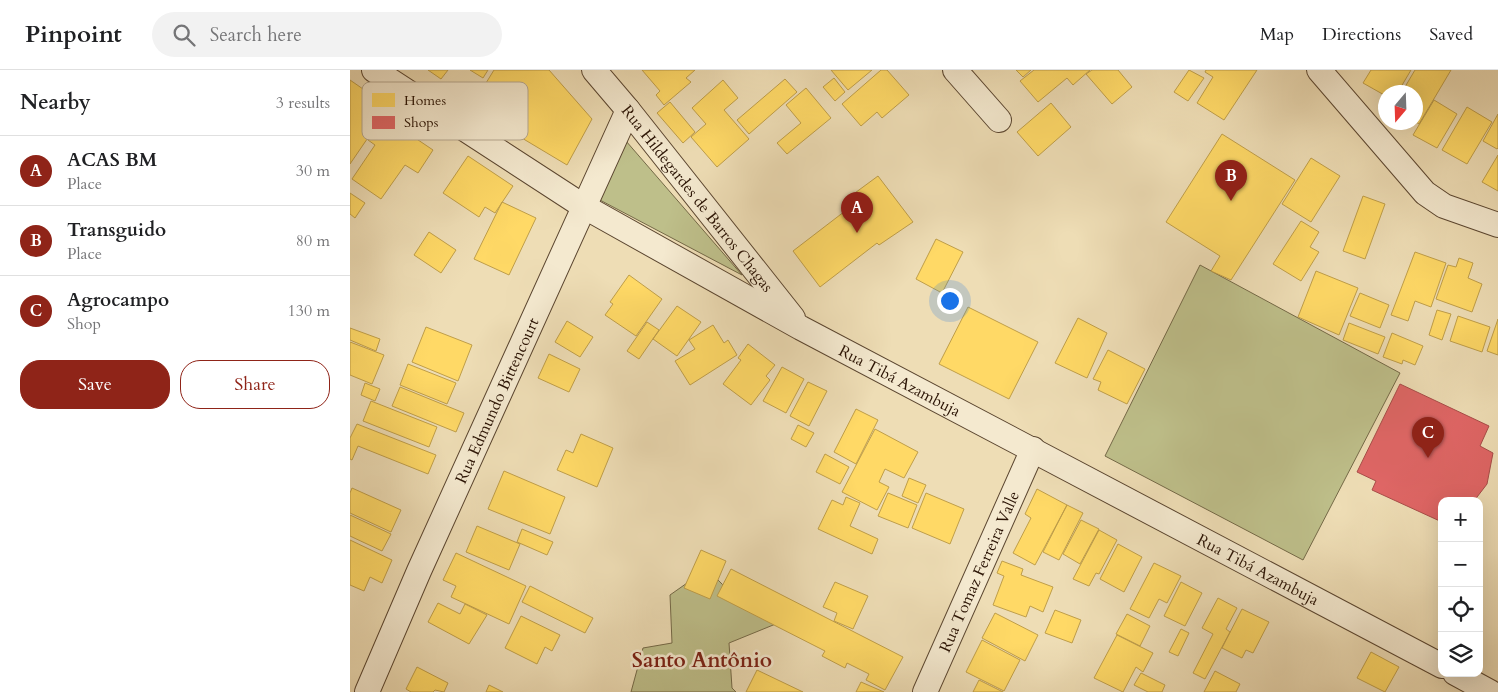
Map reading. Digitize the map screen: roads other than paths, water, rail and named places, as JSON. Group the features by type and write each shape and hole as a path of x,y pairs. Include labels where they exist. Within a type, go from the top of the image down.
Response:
{"street":[{"name":"Rua Tibá Azambuja","path":"374,70 392,82"},
{"name":"Rua Hildegardes de Barros Chagas","path":"594,70 801,328"},
{"path":"955,70 999,120"},
{"path":"1319,70 1425,193 1444,206 1498,226"},
{"name":"Rua Edmundo Bittencourt","path":"367,692 583,206 628,110"},
{"name":"Rua Tibá Azambuja","path":"482,140 583,206 801,328 1438,664"},
{"name":"Rua Tomaz Ferreira Valle","path":"925,692 1033,449"},
{"path":"1462,677 1490,692"}],"place":[{"name":"Transguido","path":"1231,201"},
{"name":"ACAS BM","path":"857,233"},
{"name":"Agrocampo","path":"1428,458"}],"district":[{"name":"Santo Antônio","path":"702,660"}]}
